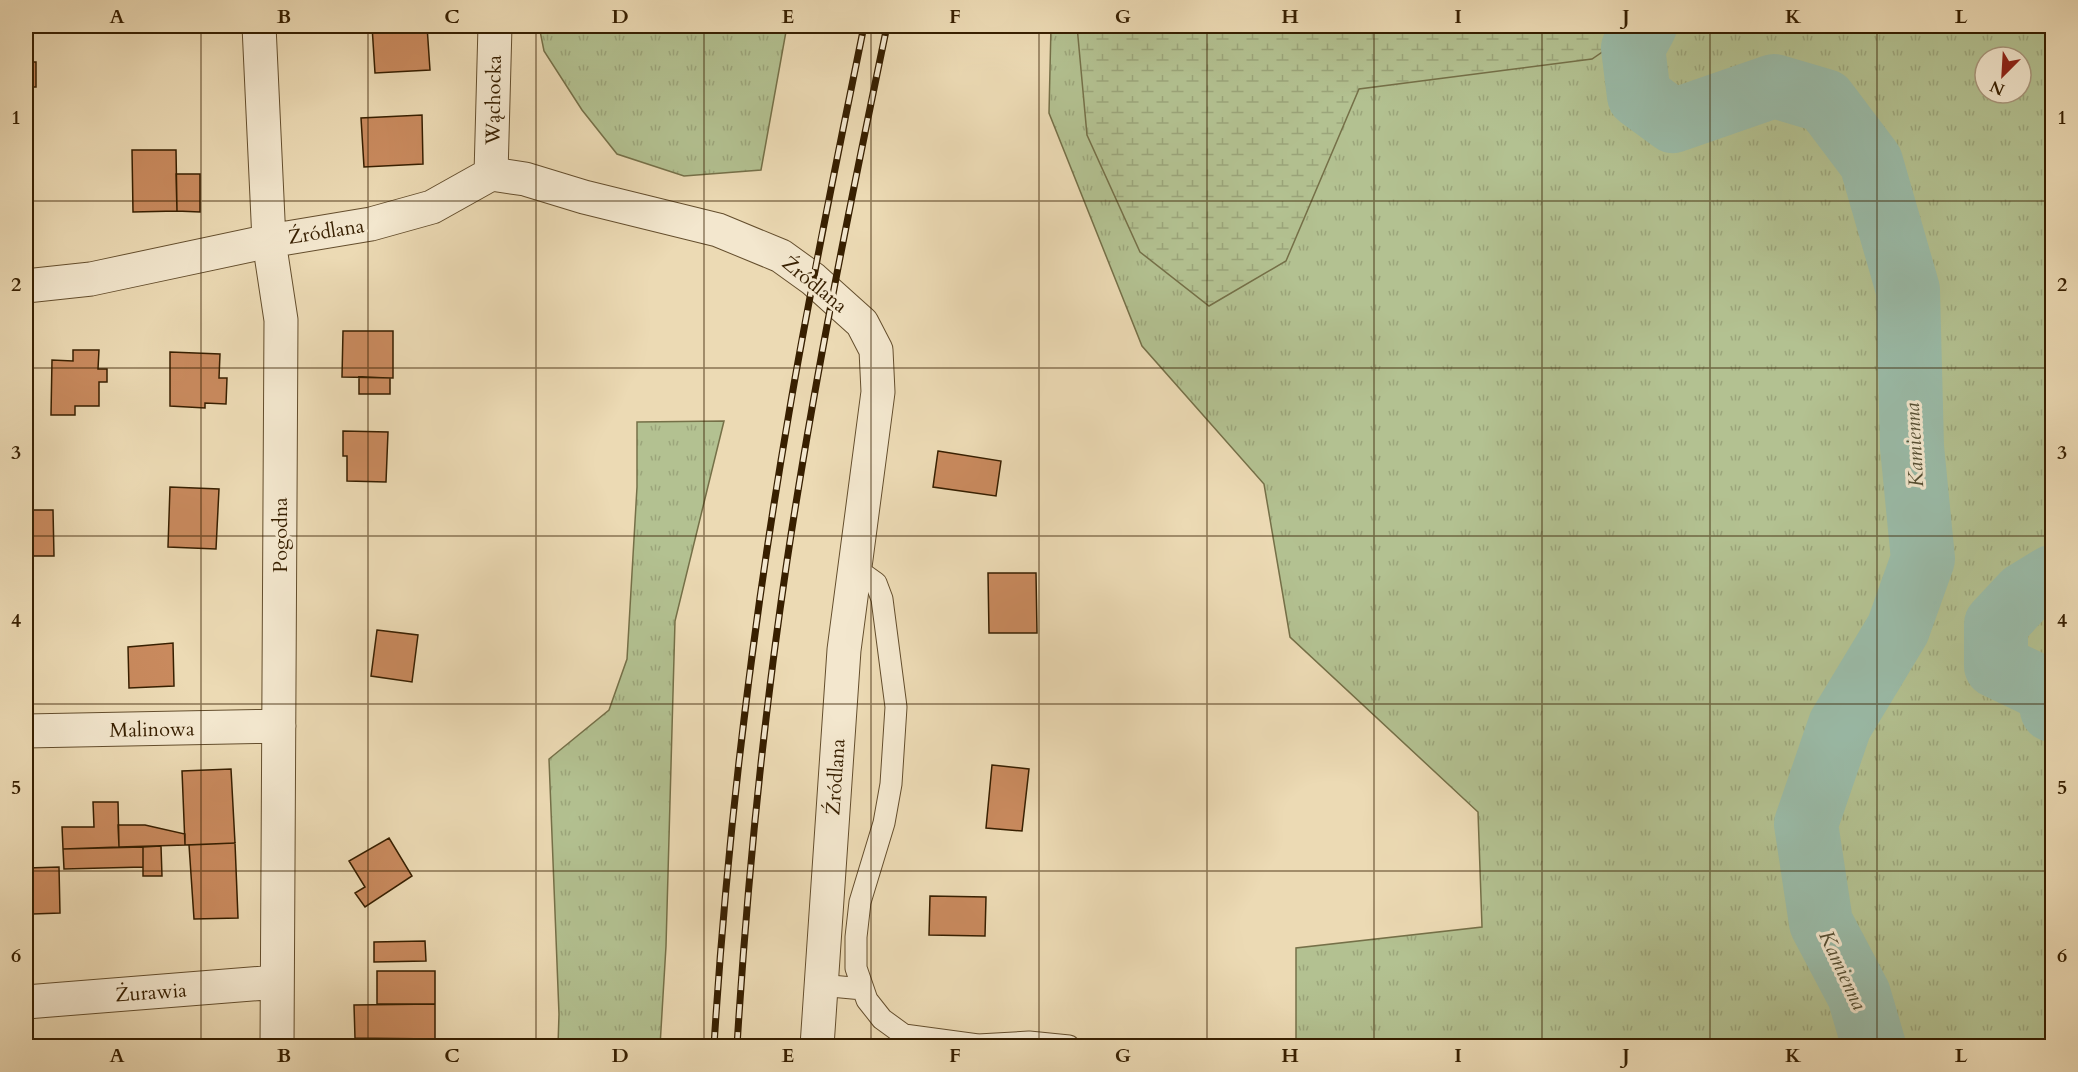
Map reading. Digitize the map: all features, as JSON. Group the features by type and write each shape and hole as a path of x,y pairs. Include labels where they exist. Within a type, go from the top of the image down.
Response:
{"street":[{"name":"Pogodna","path":"259,26 269,241 281,320 277,1047"},
{"name":"Wąchocka","path":"491,174 495,26"},
{"name":"Źródlana","path":"26,286 57,284 143,270 269,241 371,224 409,215 432,207 491,174 525,179 584,197 718,230 782,256 813,279 862,322 876,350 878,392 844,651 817,1047"},
{"name":"Malinowa","path":"26,731 279,726"},
{"name":"Żurawia","path":"26,1002 277,982"}],"lane":[{"path":"855,568 869,575 876,583 882,599 896,707 891,783 884,824 860,902 856,937 856,968 863,989 876,1014 904,1035 978,1045 1029,1042 1069,1047"},
{"path":"820,985 863,989"}],"green space":[{"path":"539,26 787,26 761,170 684,176 617,154 582,110 544,51"},
{"path":"1051,26 2052,26 2052,1046 1296,1046 1296,948 1482,927 1478,812 1290,637 1264,484 1142,346 1049,113"},
{"path":"1077,26 1640,26 1592,59 1359,89 1286,261 1209,306 1140,252 1087,135"},
{"path":"724,421 675,621 666,946 660,1046 558,1046 559,1014 549,759 609,710 627,659 637,487 637,422"}],"building":[{"path":"372,26 427,26 430,70 375,73"},
{"path":"26,62 36,62 36,87 26,87"},
{"path":"422,115 423,164 364,167 361,118"},
{"path":"132,150 176,150 177,211 133,212"},
{"path":"176,174 200,174 200,212 177,211"},
{"path":"343,331 393,331 393,378 342,377"},
{"path":"73,350 99,350 98,369 107,369 107,382 99,382 99,406 75,406 75,415 51,415 52,360 73,361"},
{"path":"170,352 220,354 219,378 227,378 226,404 205,403 205,408 170,406"},
{"path":"359,377 390,378 390,394 359,394"},
{"path":"343,431 388,432 386,482 347,481 347,456 343,456"},
{"path":"938,451 1001,461 996,496 933,487"},
{"path":"170,487 219,489 216,549 168,547"},
{"path":"26,510 53,510 54,556 32,556 33,571 26,571"},
{"path":"988,573 1036,573 1037,633 989,633"},
{"path":"377,630 418,635 412,682 371,676"},
{"path":"173,643 174,686 129,688 128,647"},
{"path":"992,765 1029,769 1022,831 986,828"},
{"path":"231,769 235,843 185,845 182,771"},
{"path":"93,802 118,802 119,847 63,849 62,827 94,827"},
{"path":"118,825 145,825 185,834 185,845 119,847"},
{"path":"389,838 412,876 365,907 355,893 365,887 349,861"},
{"path":"235,843 238,918 194,919 189,845"},
{"path":"161,846 162,876 143,876 143,847"},
{"path":"143,847 143,867 64,869 63,849"},
{"path":"59,867 60,913 33,914 33,897 28,897 27,868"},
{"path":"930,896 986,897 985,936 929,935"},
{"path":"26,901 28,901 30,960 26,961"},
{"path":"425,941 426,961 374,962 374,942"},
{"path":"377,971 435,971 435,1004 377,1004"},
{"path":"435,1004 435,1039 355,1038 354,1005"},
{"path":"355,1038 435,1039 435,1046 355,1046"}],"waterway":[{"name":"Kamienna","path":"1645,26 1633,48 1639,96 1673,121 1774,86 1825,101 1871,162 1908,290 1912,447 1923,559 1898,629 1840,725 1806,824 1821,923 1859,995 1874,1046"},
{"name":"Kamienna","path":"2052,577 2024,594 1996,624 1996,666 2048,691 2052,710"}],"railway":[{"path":"714,1046 734,808 764,570 806,316 864,26"},
{"path":"737,1046 757,803 770,682 787,561 846,226 887,26"}]}
